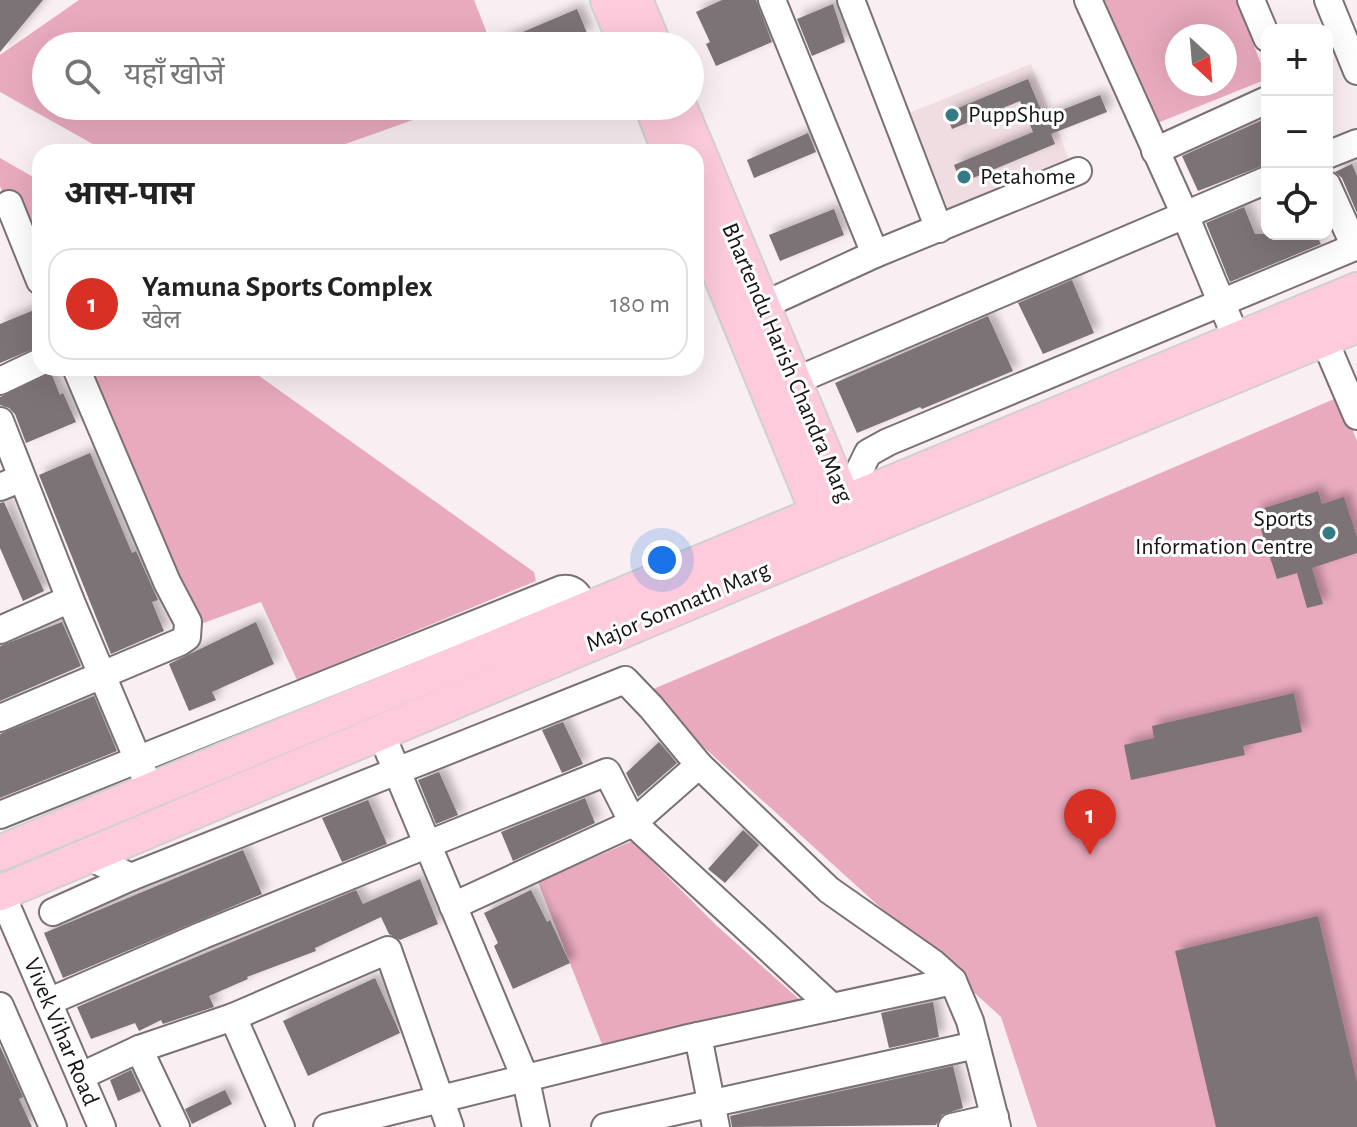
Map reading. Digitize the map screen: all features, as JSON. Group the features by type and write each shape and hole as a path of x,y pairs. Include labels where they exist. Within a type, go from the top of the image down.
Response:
{"main road":[{"path":"608,0 621,32"},
{"path":"635,0 648,32"},
{"path":"657,120 667,144"},
{"name":"Bhartendu Harish Chandra Marg","path":"685,120 695,144"},
{"name":"Bhartendu Harish Chandra Marg","path":"704,166 795,381 837,522"},
{"name":"Bhartendu Harish Chandra Marg","path":"704,232 837,522"},
{"name":"Major Somnath Marg","path":"1198,374 1237,340 1357,290"},
{"name":"Major Somnath Marg","path":"0,892 381,733 837,522 1198,374 1324,339 1357,325"},
{"name":"Major Somnath Marg","path":"0,853 585,609 837,522"}],"street":[{"path":"772,0 875,254"},
{"path":"851,0 939,229"},
{"path":"1088,0 1185,215 1237,340"},
{"path":"1251,0 1261,24"},
{"path":"1328,0 1357,71"},
{"path":"1155,151 1261,103"},
{"path":"1333,153 1357,143"},
{"path":"762,306 875,254 1078,171"},
{"path":"795,381 1261,183"},
{"path":"837,522 868,453 888,442 1356,246 1333,198"},
{"path":"9,204 32,261"},
{"path":"1324,339 1349,375 1357,416"},
{"path":"0,381 32,366"},
{"path":"0,718 180,642 187,637 189,630 79,376"},
{"path":"0,421 11,482 70,599 150,791"},
{"path":"0,815 562,589 575,592 585,609"},
{"path":"0,630 70,599"},
{"path":"53,912 131,877 625,680 699,765 829,890 933,963 953,981 960,993 976,1045 996,1122 952,1127"},
{"path":"381,733 525,1078 536,1127"},
{"path":"453,906 633,823 699,765"},
{"path":"48,1002 203,935 607,772 633,823 832,1007"},
{"path":"87,856 131,877"},
{"name":"Vivek Vihar Road","path":"0,892 102,1127"},
{"path":"81,1076 139,1049 233,1017 388,950 450,1127"},
{"path":"327,1127 698,1036 953,981"},
{"path":"233,1017 281,1127"},
{"path":"3,1022 53,1127"},
{"path":"698,1036 714,1115"},
{"path":"605,1127 714,1115 976,1045"},
{"path":"139,1049 176,1127"}],"shaded area":[{"path":"79,0 474,0 487,32 33,32"},
{"path":"1098,0 1236,0 1261,64 1261,81 1237,91 1237,24 1165,24 1165,96 1225,96 1145,128"},
{"path":"32,33 32,110 0,92 0,55"},
{"path":"1031,64 1072,167 950,216 909,113"},
{"path":"50,120 413,120 345,144 93,144"},
{"path":"0,158 32,176 32,260 0,186"},
{"path":"82,376 259,376 534,572 536,581 297,680 261,602 187,629"},
{"path":"1339,397 1357,441 1357,1127 1037,1127 1001,1017 644,693"},
{"path":"632,841 717,926 801,1001 603,1047 538,882"}],"building":[{"path":"0,0 43,0 0,52"},
{"path":"722,0 756,0 772,42 716,66 706,44 710,42 696,12"},
{"path":"833,4 845,42 812,56 797,19"},
{"path":"577,9 587,32 523,32"},
{"path":"1028,79 1044,117 1100,95 1107,112 1051,134 1055,144 961,183 954,165 1033,132 1020,101 952,129 946,113"},
{"path":"1261,121 1261,166 1198,191 1182,156"},
{"path":"808,133 816,152 754,178 747,160"},
{"path":"1352,164 1357,176 1357,213 1342,178 1335,172"},
{"path":"1244,207 1255,234 1261,234 1261,240 1319,240 1321,244 1230,282 1206,223"},
{"path":"834,209 844,235 780,261 769,235"},
{"path":"1072,280 1094,333 1043,354 1018,303"},
{"path":"32,311 32,349 0,363 0,324"},
{"path":"988,316 1013,371 857,433 835,383"},
{"path":"45,376 52,376 76,422 26,443 15,414 0,405 0,397"},
{"path":"90,453 132,553 136,551 158,600 152,602 164,631 111,654 39,475"},
{"name":"Sports Information Centre","path":"1318,491 1322,504 1344,497 1357,537 1357,553 1312,568 1323,604 1307,608 1297,573 1277,579 1255,511"},
{"path":"4,502 44,591 23,601 0,548 0,503"},
{"path":"62,622 81,666 0,701 0,646"},
{"path":"256,622 274,664 212,692 216,700 189,711 169,664"},
{"path":"1294,693 1302,732 1243,746 1245,755 1131,780 1124,745 1154,738 1152,726"},
{"path":"94,696 117,751 0,798 0,734"},
{"path":"563,722 583,764 562,773 542,730"},
{"path":"659,742 677,763 638,797 626,773"},
{"path":"439,772 458,815 436,824 418,780"},
{"path":"585,798 595,823 513,861 501,832"},
{"path":"368,800 387,844 342,862 322,818"},
{"path":"743,830 759,845 725,883 708,869"},
{"path":"243,850 262,894 63,978 44,933"},
{"path":"420,879 438,924 400,940 389,934 381,917 315,948 316,951 247,977 209,996 214,1007 163,1024 161,1020 139,1031 135,1023 91,1039 77,1007 356,890 363,904"},
{"path":"531,890 547,922 550,920 570,963 513,989 494,946 498,943 484,913"},
{"path":"1318,916 1357,1082 1357,1127 1216,1127 1175,951"},
{"path":"375,978 400,1033 308,1076 283,1021"},
{"path":"933,1002 939,1037 889,1048 881,1013"},
{"path":"0,1046 23,1097 19,1099 32,1127 0,1127"},
{"path":"953,1066 963,1108 942,1115 936,1125 732,1127 730,1116"},
{"path":"131,1070 141,1091 118,1101 110,1080"},
{"path":"225,1090 232,1104 192,1124 185,1109"}],"place":[{"name":"PuppShup","path":"952,115"},
{"name":"Petahome","path":"964,177"},
{"name":"Sports Information Centre","path":"1329,533"},
{"name":"Yamuna Sports Complex","path":"1090,855"}]}
